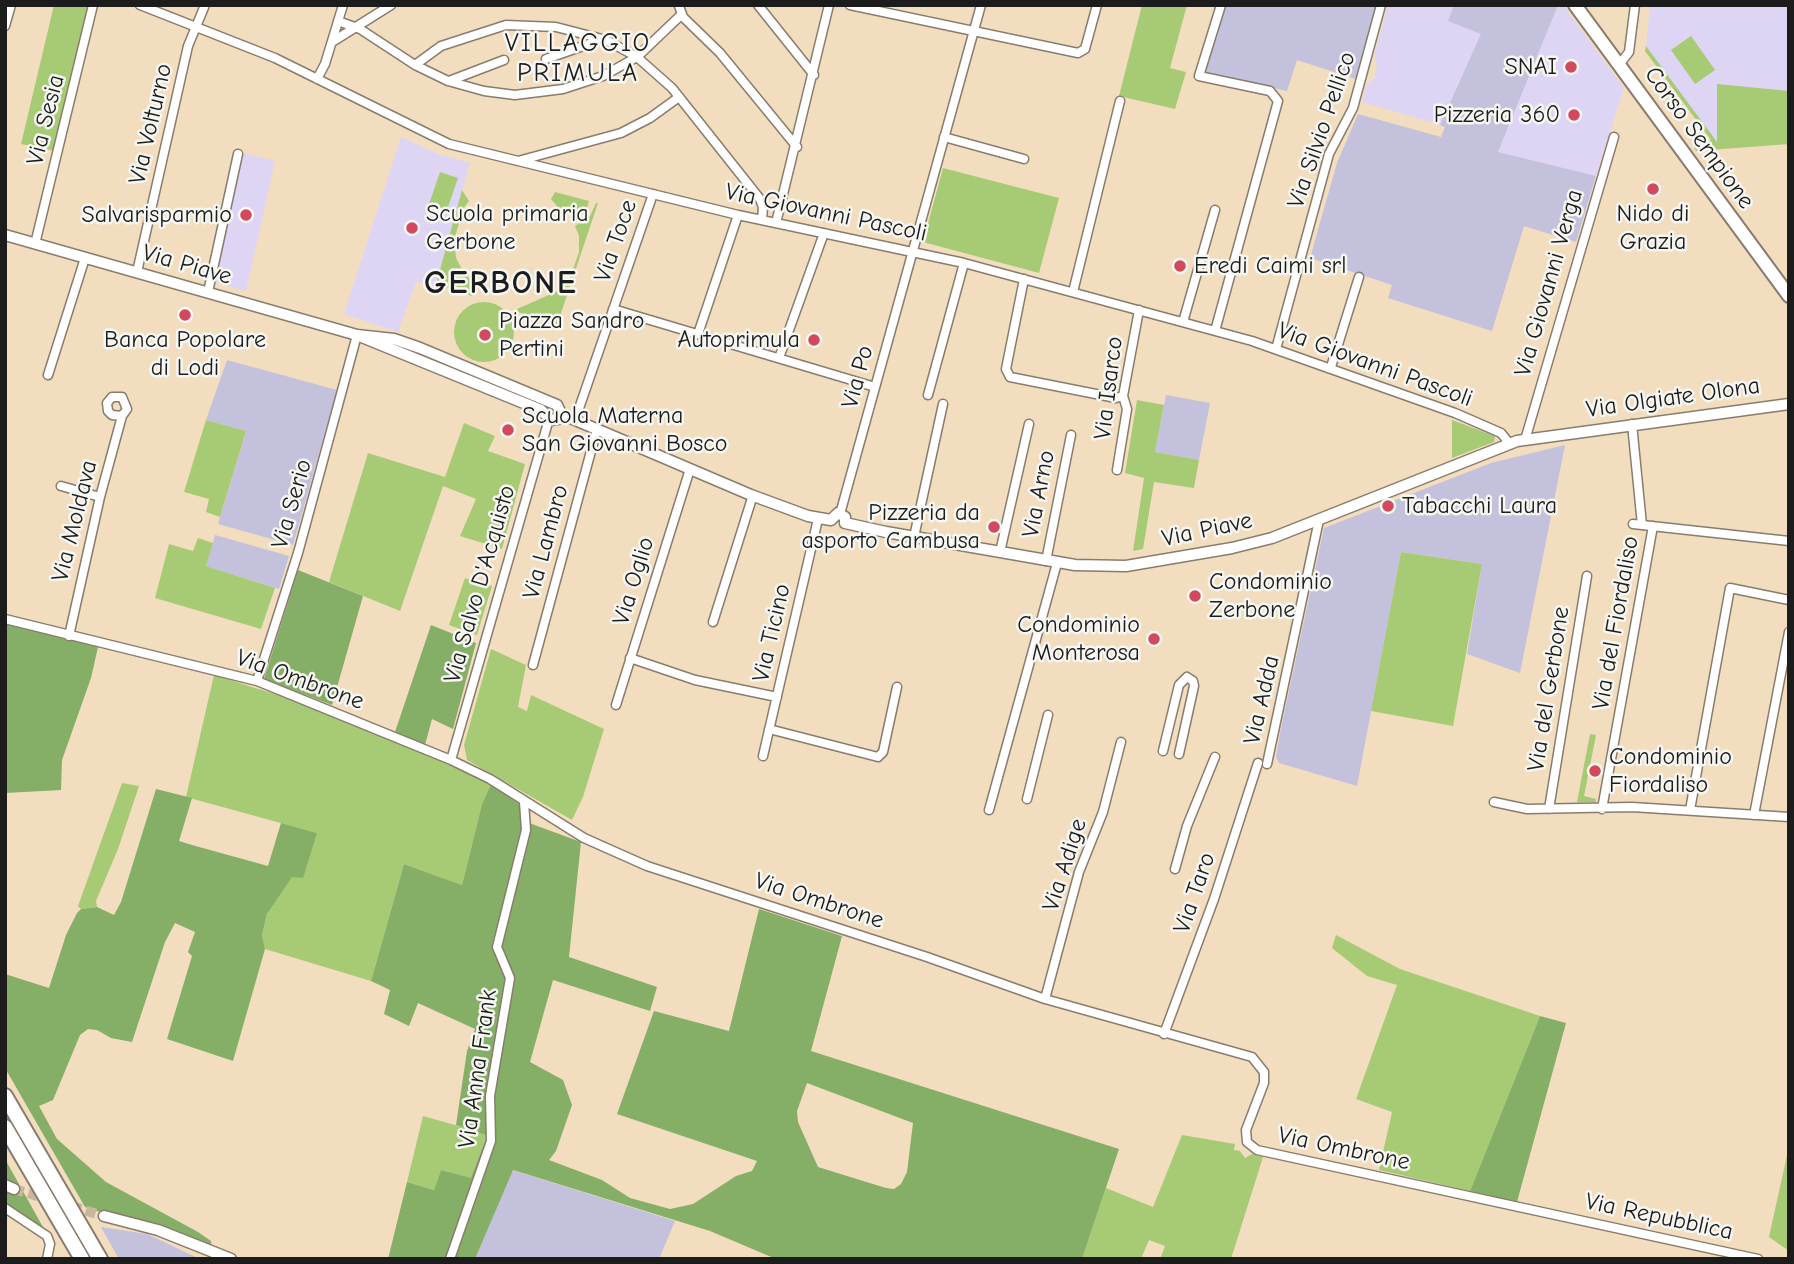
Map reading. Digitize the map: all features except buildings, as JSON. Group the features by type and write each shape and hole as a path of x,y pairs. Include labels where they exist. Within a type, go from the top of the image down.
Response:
{"highway":[{"path":"5,1096 100,1259"},
{"path":"5,1127 82,1259"}],"main road":[{"name":"Corso Sempione","path":"1575,5 1789,296"}],"street":[{"path":"5,26 10,5"},
{"name":"Via Sesia","path":"35,244 93,5"},
{"name":"Via Giovanni Pascoli","path":"140,5 251,48 436,140 738,215 964,263 1215,331 1331,367 1498,432 1510,444"},
{"name":"Via Volturno","path":"137,272 195,26 205,5"},
{"path":"317,79 344,5"},
{"path":"332,42 391,5"},
{"path":"758,5 814,75"},
{"path":"776,223 797,148 829,5"},
{"path":"850,5 1082,53 1097,5"},
{"name":"Via Po","path":"839,519 981,5"},
{"path":"1215,331 1278,101 1270,92 1199,76 1221,5"},
{"name":"Via Silvio Pellico","path":"1276,349 1329,154 1353,108 1381,5"},
{"path":"1619,65 1629,52 1634,5"},
{"path":"338,21 358,27 415,65 449,81 498,94 543,92 588,82 637,57 679,8 720,53 797,148"},
{"path":"415,65 441,46 506,25 556,27 603,39 637,57 679,97 760,200 763,207 762,220"},
{"path":"546,59 603,39"},
{"path":"449,81 505,60"},
{"path":"518,161 625,131 679,97"},
{"path":"1073,292 1120,101"},
{"path":"944,137 1024,159"},
{"name":"Via Giovanni Verga","path":"1525,440 1614,137"},
{"path":"558,171 559,151"},
{"path":"208,292 239,154"},
{"name":"Via Toce","path":"575,420 653,194"},
{"path":"1182,322 1215,210"},
{"path":"698,334 738,215"},
{"path":"779,358 824,233"},
{"name":"Via Piave","path":"5,235 357,335 549,412 556,420 561,414 753,495 818,519 839,519 914,537 1105,568 1157,562 1255,543 1510,444 1563,434"},
{"path":"48,375 85,258"},
{"path":"928,395 964,263"},
{"path":"1331,367 1359,276"},
{"path":"1024,279 1006,369 1010,377 1116,398 1123,396"},
{"path":"613,309 875,387"},
{"name":"Via Isarco","path":"1117,470 1127,409 1123,396 1139,310"},
{"name":"Via Serio","path":"257,681 298,553 357,335"},
{"path":"914,537 943,404"},
{"name":"Via Olgiate Olona","path":"1563,434 1789,404"},
{"name":"Via Salvo D'Acquisto","path":"451,760 549,412"},
{"name":"Via Moldava","path":"69,636 100,497 122,416"},
{"path":"1000,552 1029,424"},
{"name":"Via del Fiordaliso","path":"1602,808 1653,526 1637,524 1632,424"},
{"name":"Via Lambro","path":"533,665 597,429"},
{"name":"Via Arno","path":"989,810 1051,561 1070,436"},
{"name":"Via Oglio","path":"616,705 690,469"},
{"path":"61,486 100,497"},
{"path":"713,621 753,495"},
{"name":"Via Ticino","path":"763,757 818,519"},
{"name":"Via Adda","path":"1263,763 1319,520"},
{"path":"1653,526 1789,541"},
{"name":"Via del Gerbone","path":"1549,809 1587,576"},
{"path":"1690,810 1730,589 1789,600"},
{"name":"Via Ombrone","path":"5,619 257,681 451,760 490,779 584,838 647,866 927,957 1045,999 1252,1057 1260,1063 1264,1072 1264,1083 1246,1136 1256,1150 1551,1213"},
{"path":"1754,815 1789,632"},
{"path":"631,658 701,681 776,697"},
{"path":"1163,751 1180,682 1187,677 1193,681 1194,686 1179,754"},
{"path":"769,729 878,757 883,752 897,687"},
{"path":"1027,799 1048,715"},
{"name":"Via Adige","path":"1045,999 1079,872 1103,812 1121,742"},
{"path":"1175,869 1187,826 1215,757"},
{"name":"Via Taro","path":"1164,1034 1263,763"},
{"name":"Via Anna Frank","path":"450,1259 491,1141 490,1096 510,978 497,947 526,830 524,802"},
{"name":"Via del Gerbone","path":"1494,802 1527,809 1690,810 1789,817"},
{"path":"5,1208 47,1237 50,1244 47,1259"},
{"name":"Via Repubblica","path":"1551,1213 1758,1259"},
{"path":"104,1216 158,1230 231,1259"}],"shaded area":[{"path":"1226,5 1376,5 1356,79 1297,60 1287,91 1205,72"},
{"path":"1388,5 1454,5 1448,21 1482,34 1440,125 1362,102 1367,83 1374,79 1377,64 1374,57"},
{"path":"1454,5 1558,5 1498,152 1596,176 1576,242 1524,226 1492,331 1388,298 1392,285 1310,258 1337,163 1358,114 1441,137 1445,127 1440,125 1481,34 1448,21"},
{"path":"1558,5 1563,5 1624,88 1596,176 1498,152"},
{"path":"1650,5 1789,5 1789,144 1720,147 1646,46"},
{"name":"Scuola primaria Gerbone","path":"401,137 438,154 470,163 435,286 416,282 398,332 344,314"},
{"path":"243,153 275,161 246,291 214,282"},
{"path":"227,360 337,390 293,545 218,524 246,431 206,420"},
{"path":"1166,395 1210,403 1199,460 1155,452"},
{"path":"1565,445 1520,673 1467,654 1482,564 1401,552 1357,786 1279,763 1276,757 1281,728 1324,528 1491,463"},
{"path":"215,535 289,556 279,589 206,566"},
{"path":"512,1170 675,1221 659,1259 475,1259"},
{"path":"101,1227 147,1234 200,1259 119,1259"}],"green space":[{"path":"54,5 90,5 55,151 21,144"},
{"path":"1142,5 1187,5 1170,68 1186,72 1175,109 1119,96"},
{"path":"1691,36 1715,70 1695,84 1671,50"},
{"path":"1646,46 1717,142 1717,84 1789,91 1789,144 1696,151 1694,148 1711,140 1645,51"},
{"path":"943,168 1059,198 1039,273 923,242"},
{"path":"440,172 458,178 447,210 429,204"},
{"path":"462,190 469,201 457,217 460,220 454,240 456,258 464,273 479,287 472,296 436,284"},
{"path":"555,192 589,201 586,212 574,219 570,213 565,216 551,199"},
{"path":"596,203 557,325 518,312 517,309 560,290 569,281 579,252 579,236 575,226 590,216"},
{"path":"484,302 501,307 509,315 514,332 509,349 501,357 484,362 467,357 459,349 454,332 459,315 467,307"},
{"path":"1137,400 1164,405 1155,452 1199,460 1194,488 1154,482 1143,549 1133,551 1144,478 1125,473"},
{"path":"206,420 246,431 220,517 206,512 209,499 184,492"},
{"path":"1452,420 1495,436 1494,442 1452,458"},
{"path":"464,423 495,436 488,451 525,464 502,549 460,536 476,499 443,486 400,611 329,582 368,453 445,477"},
{"path":"198,538 213,543 206,566 275,588 261,629 155,598 169,544 193,551"},
{"path":"1401,552 1482,564 1453,726 1371,711"},
{"path":"298,570 363,596 332,705 264,679"},
{"path":"465,578 492,586 477,635 449,625"},
{"path":"5,622 98,647 91,678 62,760 61,790 5,793"},
{"path":"431,625 476,643 453,729 432,719 425,745 395,732"},
{"path":"491,649 526,665 518,707 527,711 531,695 604,729 583,797 572,820 467,760 464,745"},
{"path":"214,675 329,711 491,784 482,804 462,885 404,864 371,981 265,949 262,935 267,914 317,833 186,797"},
{"path":"1590,734 1596,735 1584,796 1596,799 1596,802 1577,802"},
{"path":"122,783 139,786 118,849 96,901 97,907 81,909 78,906"},
{"path":"491,784 519,804 521,820 581,842 569,957 657,987 650,1011 553,980 530,1062 563,1080 572,1105 556,1151 549,1160 602,1180 630,1198 670,1209 693,1204 736,1176 752,1171 757,1161 617,1114 654,1011 729,1031 759,909 842,936 811,1051 1119,1149 1082,1259 776,1259 710,1231 513,1170 475,1259 388,1259 407,1182 434,1190 441,1170 471,1178 487,1135 456,1125 467,1051 475,1029 418,1003 409,1026 384,1014 390,990 371,981 404,864 462,885 482,804","holes":["807,1083 913,1123 907,1172 901,1184 894,1189 818,1167 798,1122 797,1111"]},
{"path":"156,789 192,798 179,841 268,866 281,823 317,833 303,878 292,877 267,914 262,935 265,949 233,1061 167,1039 192,956 188,952 195,932 175,923 165,942 132,1042 111,1038 97,1030 88,1029 80,1035 53,1100 39,1106 57,1139 106,1182 198,1232 211,1241 212,1250 85,1207 5,1068 5,974 49,988 66,935 77,913 81,909 97,907 114,915 121,902"},
{"path":"1336,935 1400,969 1540,1016 1470,1191 1379,1170 1392,1112 1356,1099 1397,985 1367,976 1332,948"},
{"path":"1540,1016 1566,1023 1517,1202 1470,1191"},
{"path":"423,1116 487,1134 471,1179 441,1170 434,1190 407,1182"},
{"path":"1182,1135 1235,1144 1234,1150 1240,1151 1245,1158 1252,1154 1263,1157 1231,1259 1160,1259 1165,1246 1149,1240 1141,1259 1082,1259 1106,1188 1153,1207"},
{"path":"1789,1146 1789,1251 1769,1237"},
{"path":"5,1159 53,1245 5,1212"}],"tunnel":[{"path":"14,1189 104,1216"}],"place":[{"name":"SNAI","path":"1571,67"},
{"name":"Pizzeria 360","path":"1574,115"},
{"name":"Nido di Grazia","path":"1653,189"},
{"name":"Salvarisparmio","path":"246,215"},
{"name":"Scuola primaria Gerbone","path":"412,228"},
{"name":"Eredi Caimi srl","path":"1180,266"},
{"name":"Banca Popolare di Lodi","path":"185,315"},
{"name":"Piazza Sandro Pertini","path":"485,335"},
{"name":"Autoprimula","path":"814,340"},
{"name":"Scuola Materna San Giovanni Bosco","path":"508,430"},
{"name":"Tabacchi Laura","path":"1388,506"},
{"name":"Pizzeria da asporto Cambusa","path":"994,527"},
{"name":"Condominio Zerbone","path":"1195,596"},
{"name":"Condominio Monterosa","path":"1154,639"},
{"name":"Condominio Fiordaliso","path":"1595,771"}],"district":[{"name":"VILLAGGIO PRIMULA","path":"578,59"},
{"name":"GERBONE","path":"501,284"}]}
